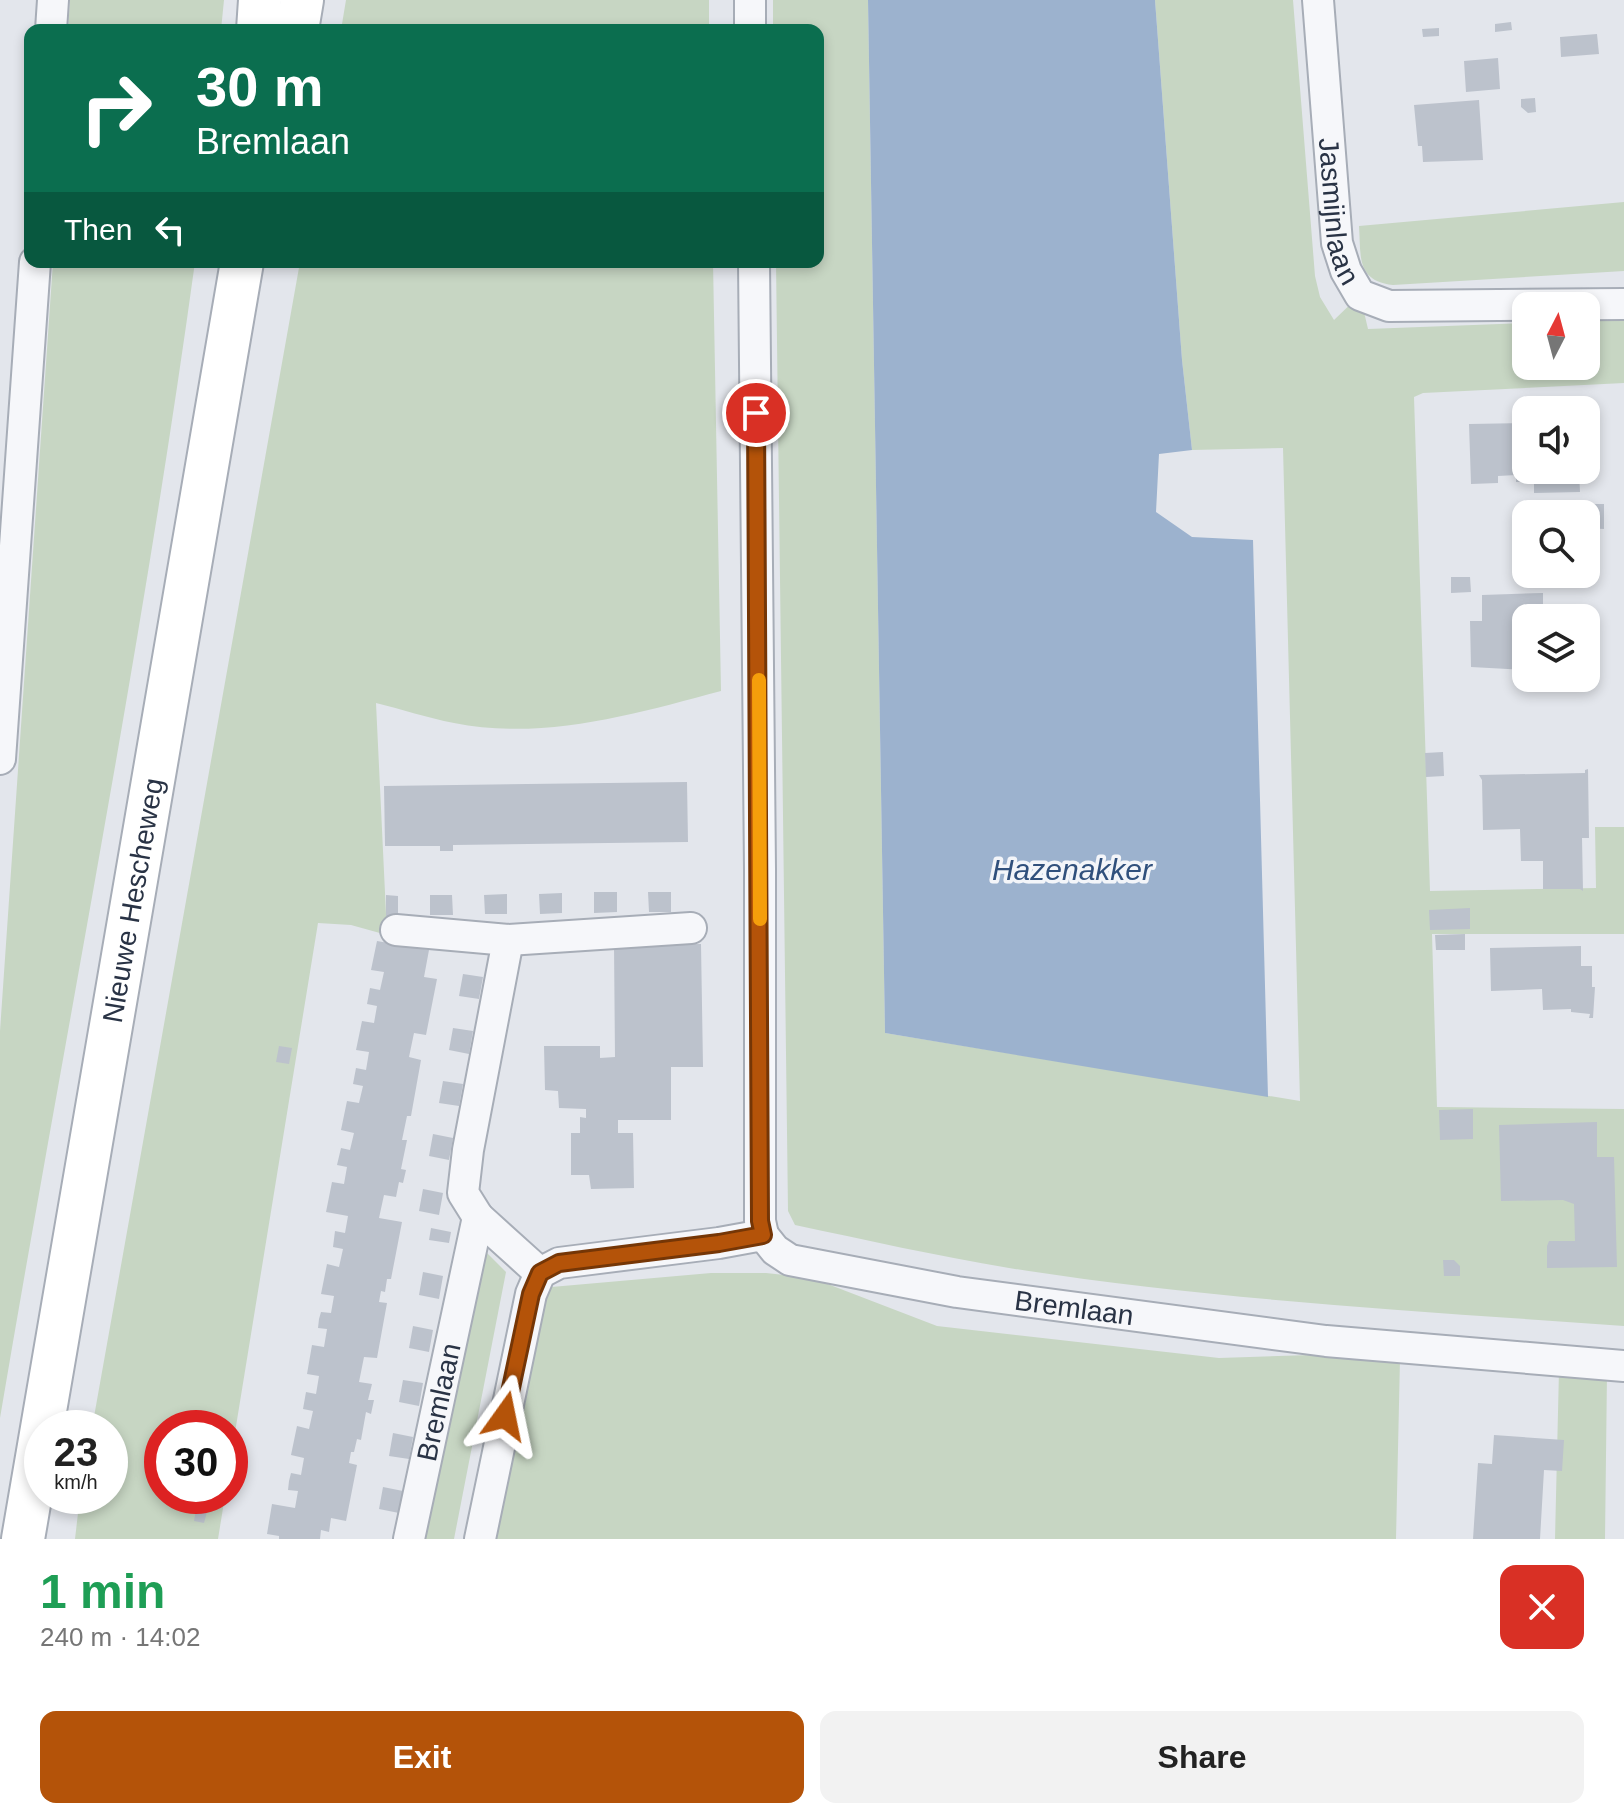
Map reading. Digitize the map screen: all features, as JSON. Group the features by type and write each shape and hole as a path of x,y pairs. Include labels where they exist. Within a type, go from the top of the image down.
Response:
{"main road":[{"path":"258,24 260,0"},
{"path":"298,24 302,0"},
{"name":"Nieuwe Hescheweg","path":"23,1539 241,268"}],"street":[{"path":"51,24 53,0"},
{"path":"750,0 750,24"},
{"name":"Jasmijnlaan","path":"1318,0 1337,243 1346,271 1360,295 1389,306 1624,304"},
{"path":"0,759 35,268"},
{"path":"480,1539 531,1294 540,1273 559,1263 763,1235 760,1221 754,268"},
{"path":"396,930 508,940 691,928"},
{"path":"508,940 468,1150 463,1193 478,1217 540,1273"},
{"name":"Bremlaan","path":"409,1539 478,1217"},
{"name":"Bremlaan","path":"763,1235 775,1250 790,1260 957,1292 1326,1341 1624,1366"}],"green space":[{"path":"70,0 224,0 222,24 68,24"},
{"path":"346,0 709,0 709,24 342,24"},
{"path":"773,0 868,0 885,1033 1300,1101 1283,448 1192,450 1182,360 1155,0 1293,0 1315,276 1320,297 1334,320 1360,295 1368,329 1512,324 1512,380 1600,380 1600,319 1624,318 1624,383 1423,393 1414,397 1430,891 1596,888 1595,827 1624,827 1624,934 1432,934 1437,1107 1624,1109 1624,1326 1316,1303 1085,1279 928,1253 795,1225 788,1211 776,268 824,268 824,24 773,24"},
{"path":"1624,202 1624,271 1393,285 1372,278 1361,257 1359,226"},
{"path":"53,268 194,268 127,696 0,1418 0,1031"},
{"path":"299,268 713,268 721,691 622,716 521,729 454,723 376,703 387,935 351,925 318,923 239,1410 144,1410 144,1514 222,1514 218,1539 75,1539 78,1514 128,1514 128,1410 95,1410"},
{"path":"481,1247 506,1272 454,1539 421,1539"},
{"path":"711,1273 766,1273 812,1278 937,1326 1219,1358 1343,1354 1400,1359 1396,1539 490,1539 540,1288"},
{"path":"1559,1370 1607,1373 1605,1539 1555,1539"}],"water":[{"name":"Hazenakker","path":"868,0 1155,0 1182,360 1192,450 1159,454 1156,512 1192,537 1253,540 1268,1097 885,1033"}],"building":[{"path":"1511,22 1512,30 1495,32 1495,24"},
{"path":"1439,28 1439,36 1423,37 1422,29"},
{"path":"1597,34 1599,54 1561,57 1560,37"},
{"path":"1498,58 1500,89 1466,92 1464,61"},
{"path":"1535,98 1536,112 1528,113 1521,107 1521,99"},
{"path":"1479,100 1483,160 1423,162 1422,146 1418,146 1414,105"},
{"path":"1512,423 1512,475 1498,476 1498,483 1471,484 1469,424"},
{"path":"1534,484 1580,484 1580,492 1534,493"},
{"path":"1600,504 1604,504 1604,529 1600,529"},
{"path":"1451,577 1470,577 1471,592 1451,593"},
{"path":"1543,593 1543,604 1512,604 1512,669 1471,667 1470,621 1482,621 1482,595"},
{"path":"1443,752 1444,776 1426,777 1425,753"},
{"path":"1588,769 1589,838 1582,838 1583,891 1543,889 1543,861 1521,861 1520,829 1483,830 1482,780 1479,775 1585,773"},
{"path":"687,782 688,842 453,845 453,851 440,851 440,846 385,846 384,786"},
{"path":"594,892 617,892 617,912 594,913"},
{"path":"648,892 671,892 671,912 649,912"},
{"path":"562,893 562,913 540,914 539,894"},
{"path":"507,894 507,914 485,914 484,895"},
{"path":"386,895 398,896 398,916 386,916"},
{"path":"430,895 452,895 453,915 430,915"},
{"path":"1470,908 1470,929 1430,930 1429,910"},
{"path":"1465,934 1465,950 1436,950 1435,935"},
{"path":"377,941 429,950 424,977 437,979 426,1035 414,1033 409,1057 421,1060 411,1116 407,1116 402,1140 407,1140 401,1169 406,1170 403,1183 399,1182 396,1197 384,1195 379,1218 402,1222 391,1279 387,1279 385,1292 381,1291 379,1302 387,1303 377,1358 364,1357 359,1382 372,1384 368,1400 374,1400 371,1414 366,1412 361,1440 357,1439 354,1452 351,1452 349,1463 357,1465 346,1521 331,1518 329,1532 321,1530 320,1539 279,1539 279,1536 267,1534 272,1504 295,1508 298,1491 288,1490 289,1481 291,1473 301,1475 304,1458 291,1455 297,1426 309,1429 313,1411 303,1409 306,1392 316,1394 319,1376 307,1374 312,1345 324,1347 327,1329 318,1328 319,1319 321,1312 331,1313 334,1296 321,1294 327,1264 339,1267 343,1249 333,1247 335,1231 345,1233 348,1216 326,1212 332,1182 344,1184 347,1167 337,1165 341,1148 350,1150 354,1133 341,1130 347,1101 359,1103 363,1086 353,1084 356,1068 366,1070 369,1052 356,1050 362,1021 374,1023 377,1006 367,1004 370,988 380,990 384,972 371,970"},
{"path":"701,944 703,1067 671,1067 671,1120 618,1120 618,1133 633,1133 634,1188 591,1189 589,1175 571,1175 571,1133 580,1133 580,1117 586,1118 586,1109 559,1108 558,1091 545,1090 544,1046 600,1046 600,1058 615,1057 614,945"},
{"path":"1581,946 1581,966 1592,966 1592,987 1595,987 1593,1018 1589,1018 1590,1014 1571,1012 1571,1009 1543,1010 1542,989 1491,991 1490,948"},
{"path":"463,974 483,977 479,999 459,996"},
{"path":"453,1028 473,1031 469,1054 449,1050"},
{"path":"279,1046 292,1048 289,1064 276,1062"},
{"path":"443,1081 463,1084 459,1106 439,1103"},
{"path":"1473,1109 1473,1139 1440,1140 1439,1110"},
{"path":"1597,1122 1597,1157 1614,1157 1617,1267 1547,1268 1549,1241 1575,1241 1574,1204 1563,1200 1501,1201 1499,1125"},
{"path":"433,1134 453,1138 449,1160 429,1156"},
{"path":"423,1189 443,1193 439,1215 419,1211"},
{"path":"431,1228 451,1232 449,1243 429,1240"},
{"path":"1443,1260 1454,1260 1460,1266 1460,1276 1444,1276"},
{"path":"423,1272 443,1276 439,1299 419,1295"},
{"path":"413,1326 433,1330 429,1352 409,1348"},
{"path":"403,1380 423,1383 419,1406 399,1402"},
{"path":"393,1433 413,1437 409,1459 389,1456"},
{"path":"1494,1435 1564,1440 1562,1471 1544,1470 1540,1539 1473,1539 1478,1463 1492,1464"},
{"path":"383,1487 403,1491 399,1513 379,1509"},
{"path":"195,1514 206,1514 204,1523 194,1521"}],"slow traffic":[{"path":"759,680 760,919"}],"route":[{"path":"505,1416 531,1294 540,1273 559,1263 763,1235 760,1221 756,413"}]}
